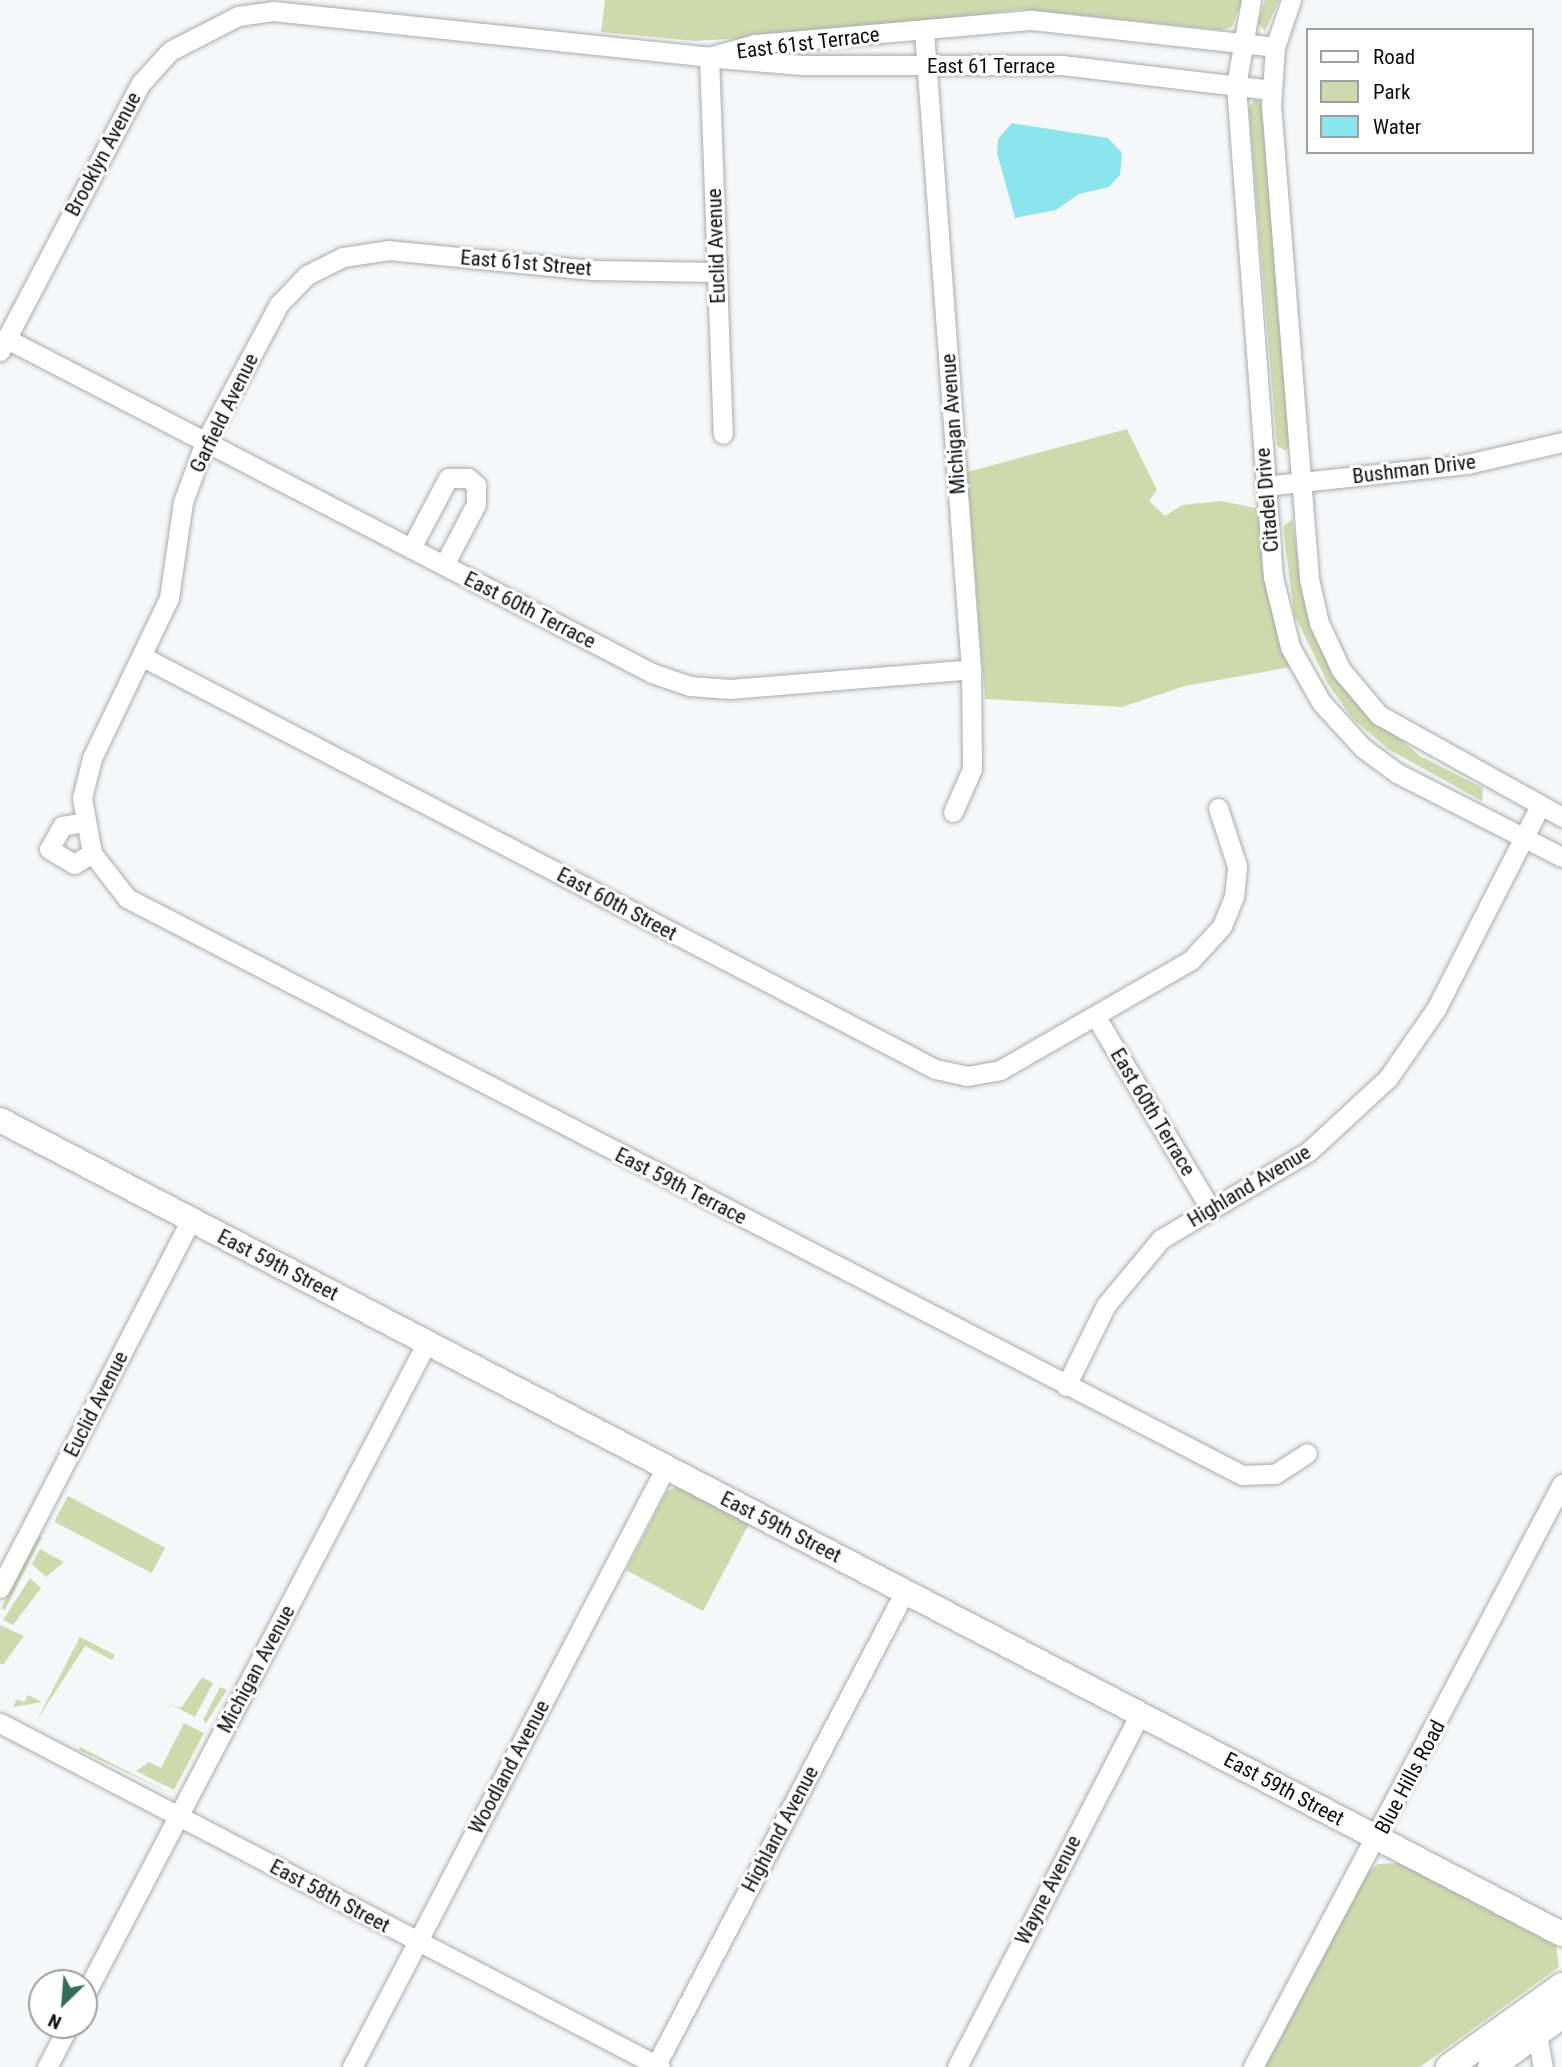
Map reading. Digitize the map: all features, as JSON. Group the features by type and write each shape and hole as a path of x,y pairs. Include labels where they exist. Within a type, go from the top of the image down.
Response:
{"main road":[{"path":"1449,2067 1562,1986"},
{"path":"1491,2067 1562,2015"}],"street":[{"name":"Citadel Drive","path":"1251,0 1241,40 1236,86 1265,486 1279,613 1321,702 1363,748 1397,773 1562,857"},
{"name":"Citadel Drive","path":"1291,0 1275,47 1272,90 1309,579 1318,623 1341,670 1379,715 1414,740 1562,817"},
{"name":"East 61st Terrace","path":"258,13 709,57 755,44 1080,22 1241,40 1275,47"},
{"name":"Brooklyn Avenue","path":"3,344 141,83 170,51 214,24 258,13"},
{"name":"Michigan Avenue","path":"924,31 971,669 972,769 953,812"},
{"name":"East 61 Terrace","path":"709,57 927,66 1062,65 1272,90"},
{"name":"Euclid Avenue","path":"709,57 723,434"},
{"name":"East 61st Street","path":"338,259 389,250 592,270 717,272"},
{"name":"Garfield Avenue","path":"85,827 82,798 92,758 143,657 169,598 183,502 205,442 279,304 307,275 338,259"},
{"path":"3,344 205,442 444,565"},
{"name":"Bushman Drive","path":"1265,486 1467,464 1562,442"},
{"name":"East 60th Terrace","path":"411,548 448,478 468,478 477,485 476,504 444,565 652,673 691,686 730,689 971,669"},
{"name":"East 60th Street","path":"143,657 935,1069 967,1076 1000,1070 1096,1017"},
{"name":"Highland Avenue","path":"1066,1385 1126,1275 1161,1239 1309,1151 1388,1079 1436,1009 1540,806"},
{"path":"1096,1017 1191,961 1222,926 1237,866 1218,808"},
{"path":"85,827 62,826 49,849 74,864 92,853"},
{"name":"East 59th Terrace","path":"85,827 92,853 127,898 1066,1385 1242,1475 1275,1475 1307,1453"},
{"name":"East 60th Terrace","path":"1096,1017 1210,1208"},
{"name":"East 59th Street","path":"0,1120 1562,1934"},
{"name":"Euclid Avenue","path":"0,1588 191,1220"},
{"name":"Michigan Avenue","path":"98,1969 427,1342"},
{"name":"Woodland Avenue","path":"352,2067 666,1467"},
{"name":"Blue Hills Road","path":"1253,2067 1562,1484"},
{"name":"Highland Avenue","path":"657,2066 905,1591"},
{"name":"Wayne Avenue","path":"957,2067 1140,1713"},
{"name":"East 58th Street","path":"0,1723 657,2066"},
{"path":"1536,2034 1543,2067"},
{"path":"47,2067 62,2039"}],"green space":[{"path":"605,0 1242,0 1232,27 1221,30 1021,9 853,31 695,41 601,32"},
{"path":"1265,0 1279,0 1265,31 1258,23"},
{"path":"1255,98 1262,105 1290,442 1286,451 1277,446 1249,108"},
{"path":"1127,429 1157,490 1149,501 1165,516 1182,505 1221,501 1256,508 1291,667 1185,686 1122,707 985,699 967,472"},
{"path":"1292,519 1302,587 1363,708 1420,756 1483,788 1482,801 1388,749 1352,718 1328,684 1294,614 1283,527"},
{"path":"677,1487 749,1524 703,1611 626,1570 667,1491"},
{"path":"68,1496 165,1548 152,1573 54,1522"},
{"path":"38,1536 42,1538 5,1610 1,1608"},
{"path":"40,1549 64,1562 46,1577 32,1564"},
{"path":"30,1578 41,1588 13,1625 3,1620"},
{"path":"0,1625 24,1636 3,1665 0,1663"},
{"path":"80,1637 115,1655 112,1660 85,1646 37,1720"},
{"path":"202,1677 213,1683 195,1717 170,1704 181,1708"},
{"path":"220,1687 227,1690 206,1723 203,1720"},
{"path":"28,1695 42,1702 13,1707 17,1699 24,1702"},
{"path":"184,1723 204,1733 174,1790 136,1771 149,1762 161,1768"},
{"path":"80,1747 172,1794 79,1750"},
{"path":"1399,1863 1556,1946 1559,1967 1420,2067 1264,2067 1363,1876 1378,1864"}],"water":[{"path":"1012,123 1108,138 1122,153 1120,175 1109,187 1079,194 1056,210 1015,218 997,153 998,139"}]}
